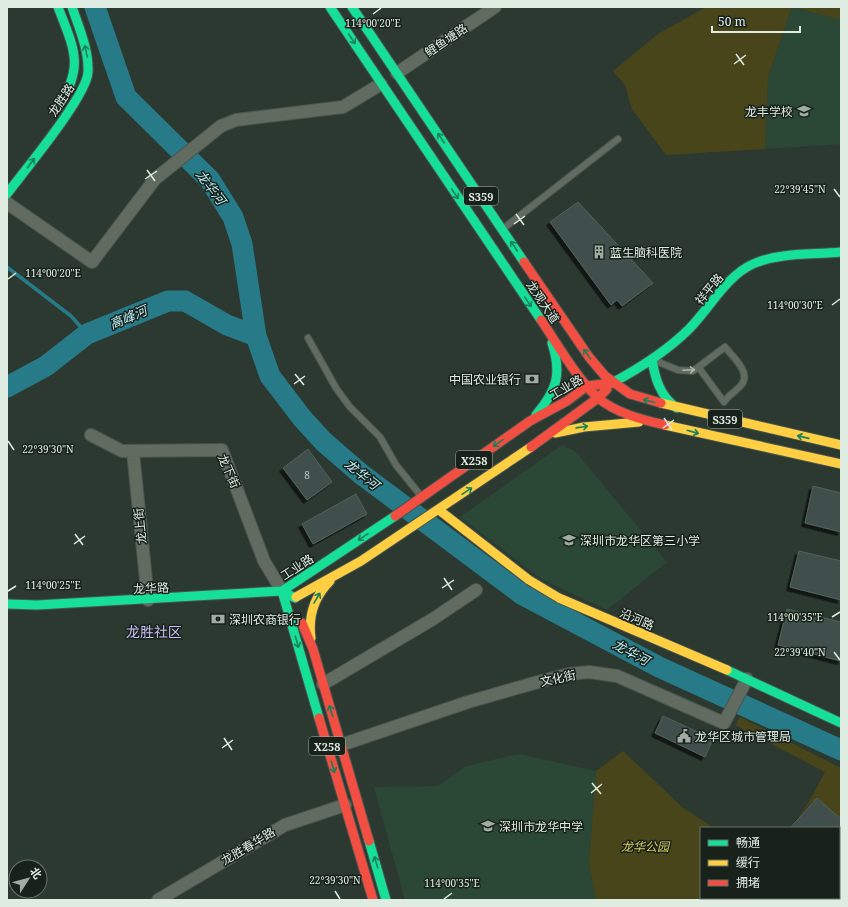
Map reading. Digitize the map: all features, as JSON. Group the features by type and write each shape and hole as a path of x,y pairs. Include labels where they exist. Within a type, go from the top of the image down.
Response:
{"main road":[{"name":"龙胜路","path":"50,118 70,89 76,69 73,48 58,7"},
{"name":"龙胜路","path":"7,194 75,104 86,84 88,73 87,54 72,7"},
{"name":"龙观大道","path":"330,7 544,325 587,386 598,398 622,412 655,423 841,464"},
{"name":"龙观大道","path":"352,7 589,357 612,384 638,398 679,409 841,445"},
{"name":"祥平路","path":"612,384 652,359 689,329 730,282 753,264 780,258 841,252"},
{"path":"530,421 550,397 558,376 557,359 544,325"},
{"path":"652,359 660,391 669,403 679,409"},
{"name":"工业路","path":"373,900 282,591 396,516 530,421 567,402 587,386 612,384"},
{"name":"工业路","path":"386,900 313,649 298,611 295,598 340,573 411,529 545,437 598,398 612,384"},
{"path":"545,437 567,429 620,422 655,423"},
{"name":"沿河路","path":"437,511 529,580 559,598 580,602 745,684 841,723"},
{"path":"313,649 310,631 312,609 321,591 340,573"},
{"path":"282,591 295,598"},
{"name":"龙华路","path":"7,604 37,605 148,600 282,591"}],"street":[{"name":"鲤鱼塘路","path":"397,73 495,7"},
{"path":"7,203 92,262 150,184 196,145 228,123 241,119 343,107 382,84"},
{"name":"龙下街","path":"91,435 114,448 133,452 222,450 264,561 282,591"},
{"name":"龙上街","path":"133,452 148,600"},
{"path":"323,684 433,619 476,590"},
{"name":"文化街","path":"341,745 468,702 569,674 589,672 617,676 724,723 745,684"},
{"name":"龙胜春华路","path":"158,900 285,824 345,805"}],"lane":[{"path":"503,229 618,139"},
{"path":"308,338 336,388 347,403 380,437 396,465 420,498"},
{"path":"652,359 688,372 699,368 725,347 743,370 744,379 743,384 731,393 724,402 720,418"},
{"path":"699,368 724,402"}],"shaded area":[{"name":"龙丰学校","path":"792,7 841,20 841,144 765,149 768,77"},
{"name":"深圳市龙华区第三小学","path":"562,445 575,451 667,562 607,610 541,579 460,517"},
{"name":"深圳市龙华中学","path":"519,754 596,771 589,865 596,900 405,900 374,787 438,786 466,766"}],"green space":[{"path":"706,7 792,7 768,77 765,149 666,155 632,109 625,85 613,71 658,34"},
{"path":"793,7 841,7 841,20"},
{"name":"龙华公园","path":"740,717 841,768 841,900 596,900 589,865 596,771 623,751 682,807 712,827 700,827 700,899 840,899 840,827 792,827 809,802 825,772 735,725"}],"building":[{"name":"蓝生脑科医院","path":"578,202 653,283 622,306 617,300 611,305 550,222"},
{"path":"308,449 332,482 307,500 283,468"},
{"path":"813,486 841,493 841,532 805,523"},
{"path":"356,494 367,514 313,544 302,524"},
{"path":"799,551 841,561 841,600 790,587"},
{"path":"787,609 841,622 841,661 778,645"},
{"name":"龙华区城市管理局","path":"663,716 713,739 705,757 655,733"},
{"path":"817,798 841,819 841,828 791,827"}],"waterway":[{"name":"龙华河","path":"95,7 126,97 210,180 233,217 242,244 256,336 270,376 302,418 324,442 361,474 523,595 659,667 841,750"},
{"path":"7,267 71,316 87,334"},
{"name":"高峰河","path":"7,387 46,366 87,334 168,301 185,301 227,325 256,336"}],"traffic: fast":[{"path":"58,7 69,35 74,57 72,80 58,107"},
{"path":"7,194 54,133 85,83 88,72 87,56 72,7"},
{"path":"330,7 541,320"},
{"path":"352,7 524,262"},
{"path":"612,383 653,359 672,345 697,321 726,284 743,269 774,257 841,252"},
{"path":"536,415 549,398 556,381 557,364 552,343"},
{"path":"652,359 657,380 662,392 677,408"},
{"path":"319,718 282,591 395,516"},
{"path":"7,604 37,605 282,591 295,598"},
{"path":"727,670 841,723"},
{"path":"369,841 386,900"}],"traffic: slow":[{"path":"661,403 841,445"},
{"path":"555,433 584,427 639,422"},
{"path":"665,425 841,464"},
{"path":"296,597 361,561 531,447"},
{"path":"439,510 529,580 559,598 727,670"},
{"path":"311,638 310,622 313,607 324,587 330,581"}],"traffic: jam":[{"path":"524,262 589,357 605,376 630,394 661,403"},
{"path":"541,320 582,381 604,403 621,412 665,425"},
{"path":"395,516 530,421 567,401 587,386 612,383"},
{"path":"531,447 598,398 607,389"},
{"path":"302,623 313,649 369,841"},
{"path":"319,718 373,900"}],"place":[{"name":"龙丰学校","path":"804,111"},
{"name":"蓝生脑科医院","path":"599,252"},
{"name":"中国农业银行","path":"532,379"},
{"name":"深圳市龙华区第三小学","path":"569,540"},
{"name":"深圳农商银行","path":"218,619"},
{"name":"龙华区城市管理局","path":"684,736"},
{"name":"深圳市龙华中学","path":"488,826"}],"district":[{"name":"龙胜社区","path":"154,631"}]}
